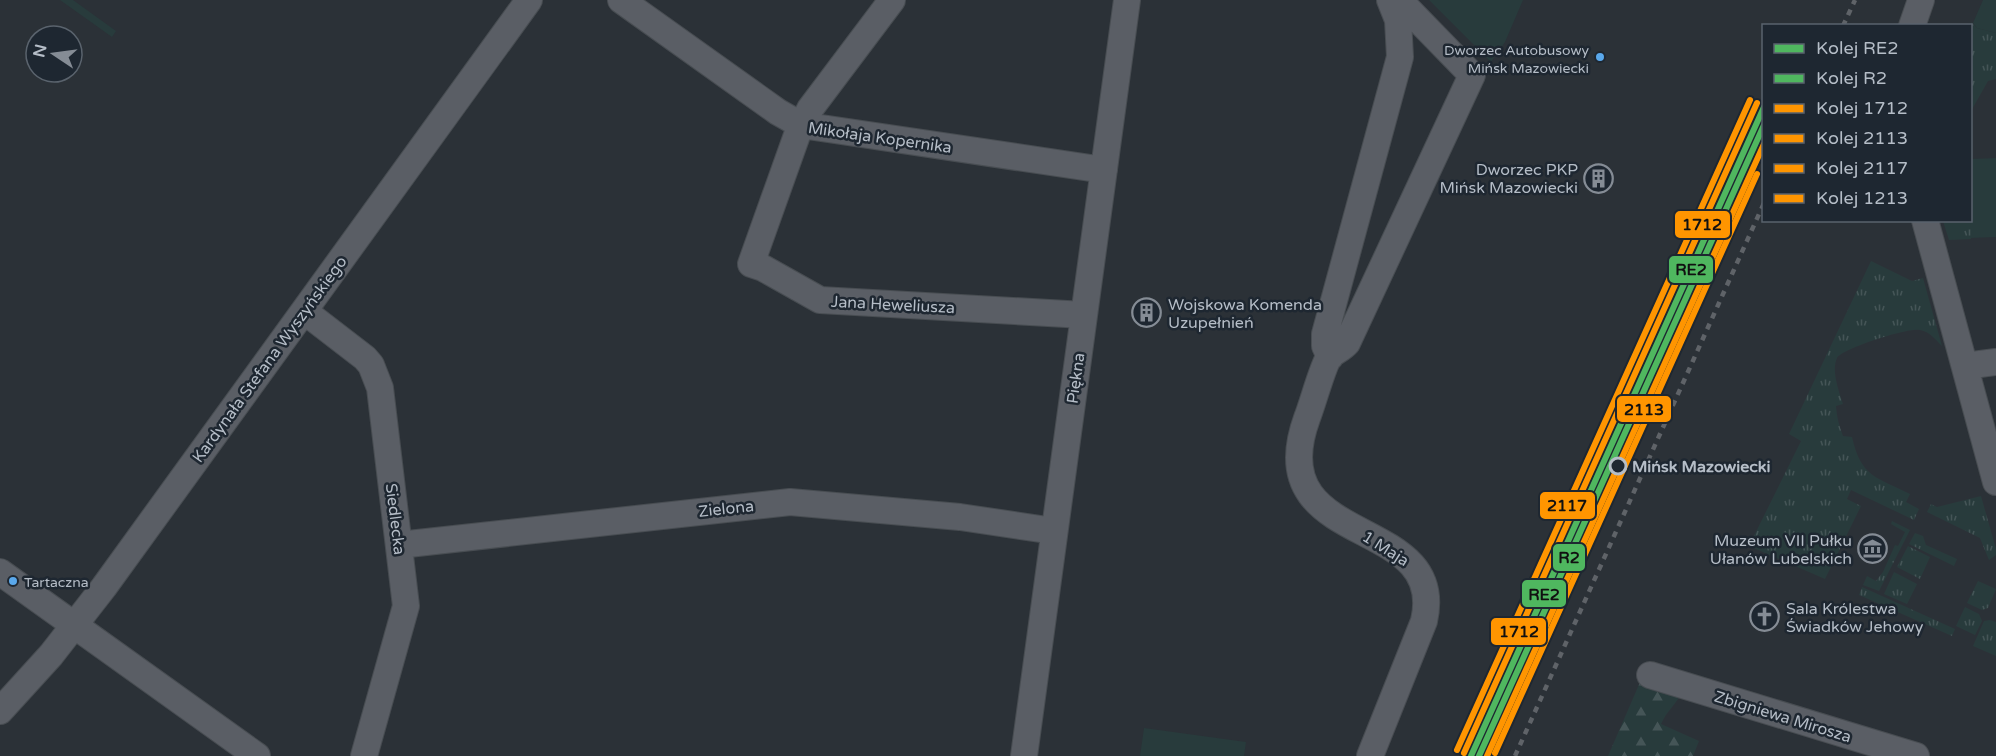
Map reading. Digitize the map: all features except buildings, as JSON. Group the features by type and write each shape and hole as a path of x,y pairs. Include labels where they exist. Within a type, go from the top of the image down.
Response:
{"street":[{"name":"Kardynała Stefana Wyszyńskiego","path":"0,711 51,655 529,0"},
{"name":"Mikołaja Kopernika","path":"621,0 778,112 801,125 1104,170"},
{"path":"801,125 810,109 892,0"},
{"name":"Piękna","path":"1024,756 1127,0"},
{"name":"1 Maja","path":"1330,357 1325,346 1325,334 1400,57 1398,20 1390,0"},
{"name":"1 Maja","path":"1370,756 1424,621 1426,592 1420,573 1407,558 1333,517 1317,503 1307,488 1299,462 1300,443 1330,357 1347,343 1472,75 1399,0"},
{"path":"1913,24 1921,0"},
{"path":"1400,57 1413,50 1444,47"},
{"name":"Jana Heweliusza","path":"801,125 751,264 763,268 820,300 1084,315"},
{"path":"1926,222 1996,482"},
{"path":"1353,228 1372,243 1390,251"},
{"name":"Siedlecka","path":"304,311 365,358 379,381 406,606 364,756"},
{"path":"1965,366 1996,362"},
{"name":"Zielona","path":"399,545 790,502 960,517 1054,531"},
{"path":"0,572 257,756"},
{"name":"Zbigniewa Mirosza","path":"1650,675 1916,756"}],"green space":[{"path":"60,0 73,0 116,31 112,37"},
{"path":"1429,0 1523,0 1505,42 1491,62"},
{"path":"1983,0 1996,0 1996,33 1977,28 1973,23"},
{"path":"1971,22 1977,28 1996,33 1996,79 1988,81 1972,109 1972,24"},
{"path":"1996,158 1996,237 1971,238 1972,159"},
{"path":"1943,222 1971,222 1971,239 1949,240"},
{"path":"1871,261 1912,281 1923,278 1942,346 1927,332 1913,330 1876,340 1841,354 1835,363 1836,381 1843,404 1836,406 1838,418 1843,436 1852,437 1865,468 1879,479 1910,494 1906,502 1919,509 1914,520 1851,490 1847,499 1861,506 1825,579 1749,546 1801,441 1789,434"},
{"path":"1981,496 1996,549 1996,555 1989,560 1980,538 1927,512 1931,504 1937,507"},
{"path":"1892,521 1910,530 1879,591 1863,585 1867,576 1876,581 1883,572 1895,545 1898,546 1905,532 1891,524"},
{"path":"1915,533 1923,536 1926,545 1957,559 1954,566 1909,544"},
{"path":"1908,546 1930,557 1920,579 1897,567"},
{"path":"1894,572 1917,584 1907,604 1884,594"},
{"path":"1978,581 1996,589 1988,608 1982,610 1967,603"},
{"path":"1862,587 1955,629 1952,636 1859,595"},
{"path":"1965,607 1979,614 1982,621 1975,635 1956,626"},
{"path":"1984,621 1996,622 1996,656 1973,646"},
{"path":"1641,680 1682,693 1661,724 1699,741 1693,756 1608,756"},
{"path":"1144,728 1246,742 1244,756 1140,756"}],"railway":[{"path":"1844,24 1855,0"},
{"path":"1515,756 1762,207"}],"rail line":[{"name":"2117","path":"1457,750 1750,100"},
{"name":"1712","path":"1464,753 1757,103"},
{"name":"RE2","path":"1471,756 1762,111"},
{"name":"R2","path":"1479,756 1762,129"},
{"name":"2113","path":"1487,756 1762,148"},
{"name":"1213","path":"1495,753 1757,174"}],"place":[{"name":"Dworzec Autobusowy Mińsk Mazowiecki","path":"1600,57"},
{"name":"Dworzec PKP Mińsk Mazowiecki","path":"1599,178"},
{"name":"Wojskowa Komenda Uzupełnień","path":"1147,313"},
{"name":"Mińsk Mazowiecki","path":"1618,466"},
{"name":"Muzeum VII Pułku Ułanów Lubelskich","path":"1873,549"},
{"name":"Tartaczna","path":"13,581"},
{"name":"Sala Królestwa Świadków Jehowy","path":"1765,617"}]}
